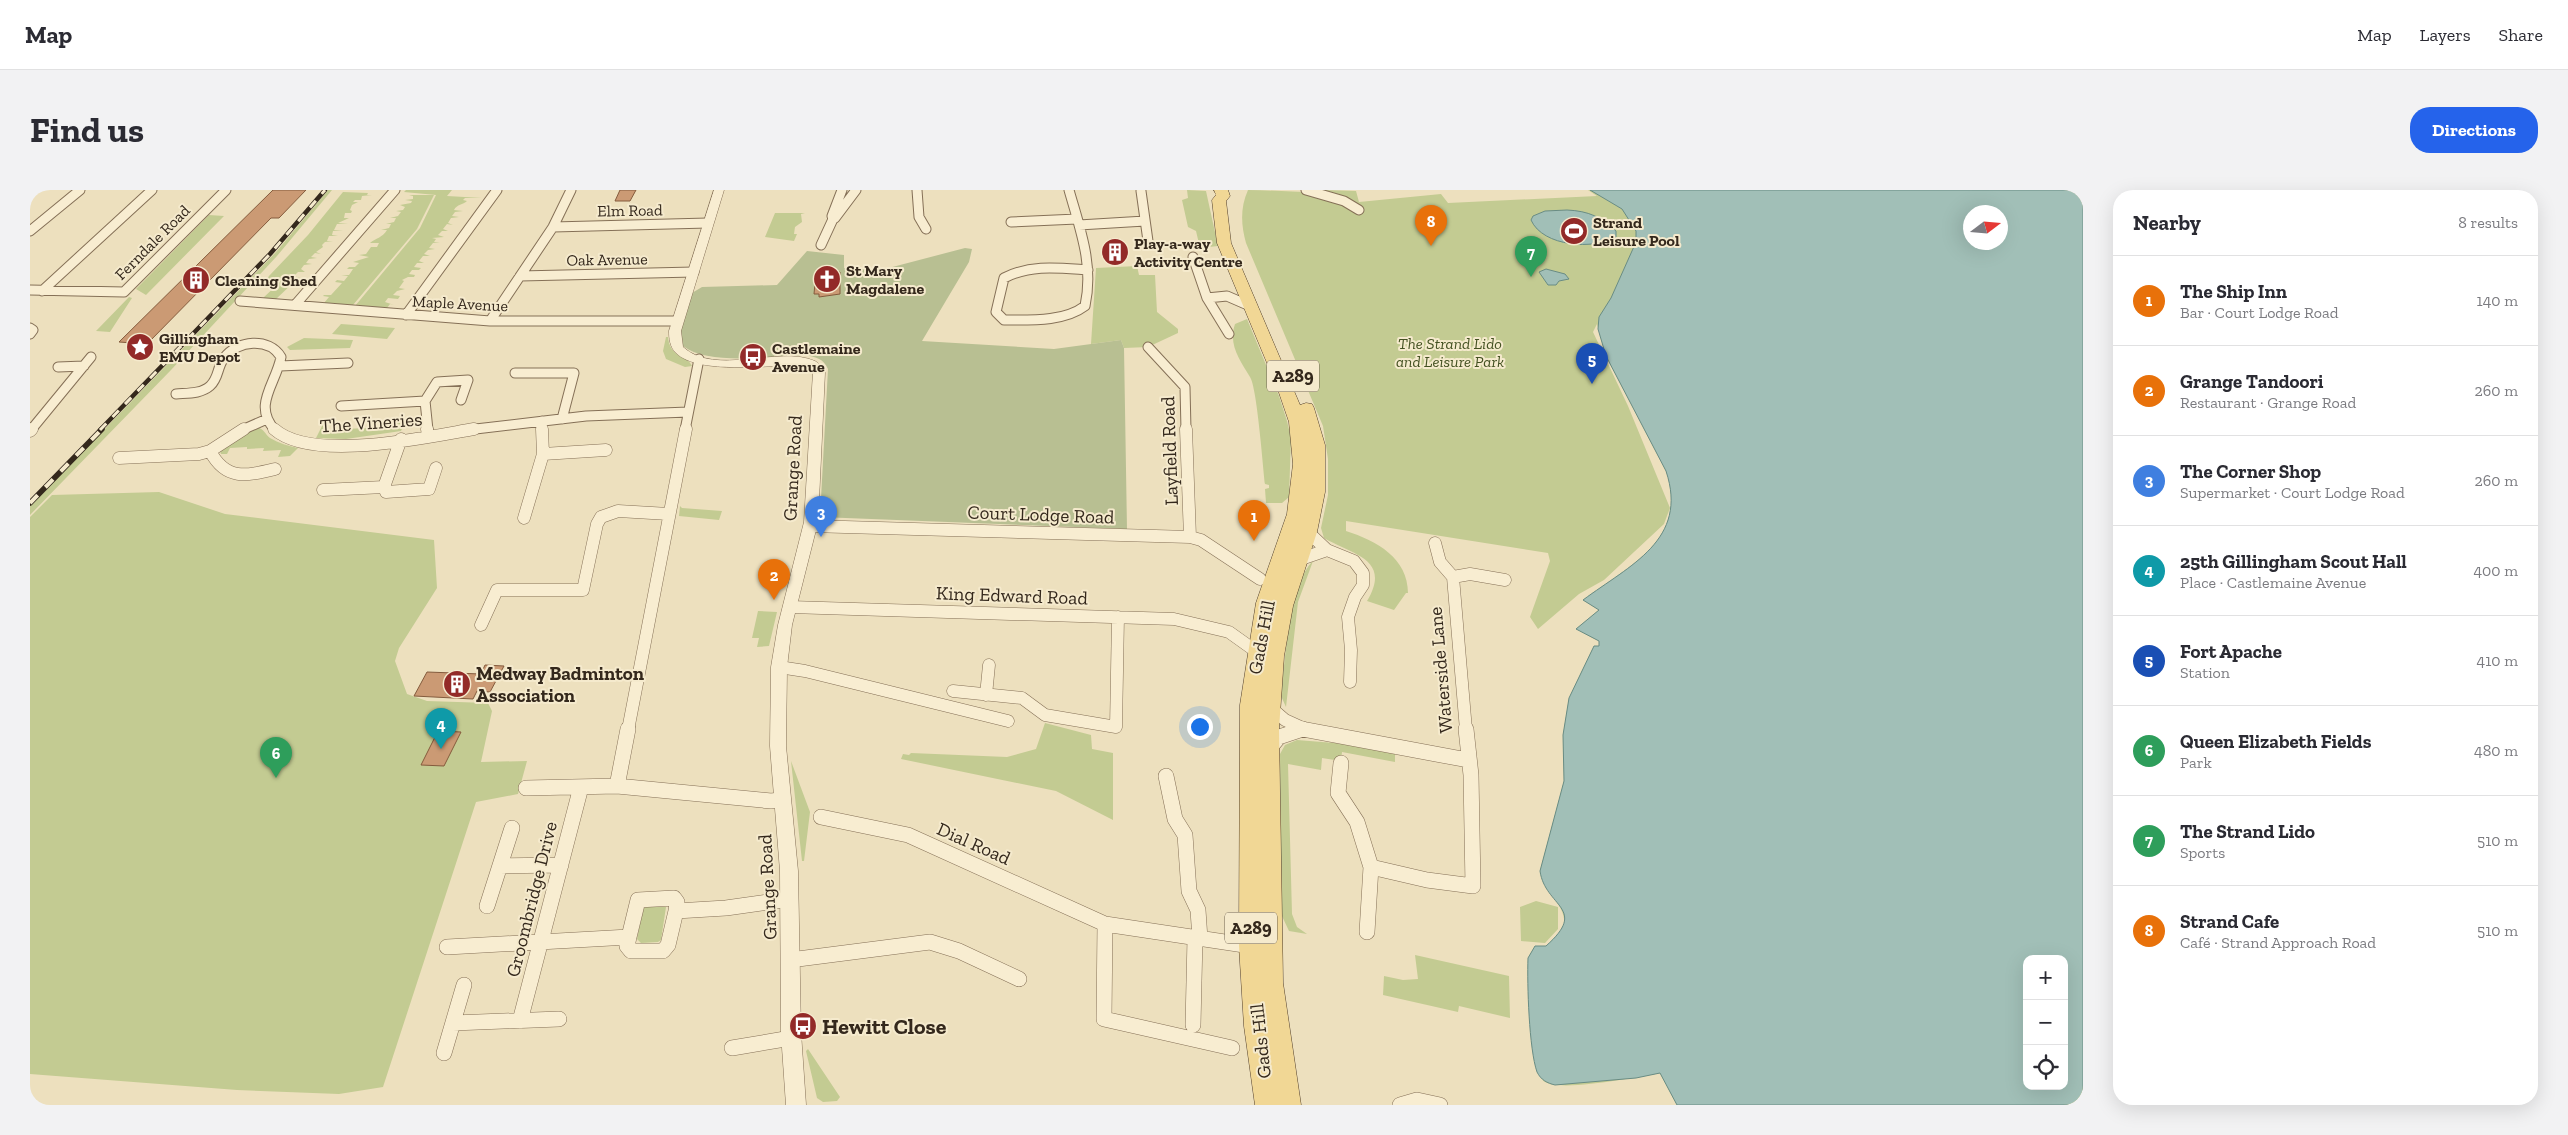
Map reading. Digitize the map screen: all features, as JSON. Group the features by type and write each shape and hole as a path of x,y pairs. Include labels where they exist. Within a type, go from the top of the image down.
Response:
{"main road":[{"name":"Gads Hill","path":"1222,193 1222,235 1240,283 1285,387 1296,422 1302,464 1296,514 1266,603 1257,652 1250,711 1252,946 1257,1026 1268,1105"},
{"name":"Gads Hill","path":"1222,193 1232,211 1236,242 1301,392 1316,445 1316,492 1308,532 1282,606 1277,635 1268,750 1271,983 1288,1105"}],"street":[{"path":"30,230 80,190"},
{"path":"30,290 42,291 152,190"},
{"name":"Ferndale Road","path":"42,291 121,294 132,286 226,190"},
{"path":"295,305 366,226 395,190"},
{"path":"406,315 497,190"},
{"path":"490,321 553,227 571,190"},
{"name":"Grange Road","path":"719,190 678,321 675,339 677,347 683,353 699,359 729,362 802,361 812,364 818,369 810,526 790,607 779,667 778,746 790,899 791,1038 796,1105"},
{"path":"833,219 832,216 842,190"},
{"path":"821,245 833,219 856,190"},
{"path":"917,190 919,217 926,229"},
{"path":"1069,190 1088,270 1087,302 1082,310 1068,314 1014,320 1004,320 996,312 1004,278 1008,275 1025,270 1088,270"},
{"path":"1306,190 1344,201 1359,210"},
{"path":"1141,191 1148,241"},
{"path":"1011,222 1145,221"},
{"name":"Elm Road","path":"553,227 708,224"},
{"path":"1193,257 1207,298 1229,334"},
{"name":"Oak Avenue","path":"520,276 694,272"},
{"path":"1227,296 1240,283"},
{"path":"1207,298 1227,296 1250,306"},
{"name":"Maple Avenue","path":"240,301 490,321 678,321"},
{"path":"30,328 33,330 30,334"},
{"path":"119,458 188,456 210,451 248,426 267,419 266,395 280,366 281,357 275,349 254,343 242,344 225,356 220,363 218,377 208,387 197,393 176,394"},
{"name":"Layfield Road","path":"1148,347 1185,387 1190,537"},
{"path":"30,431 91,357"},
{"path":"617,786 699,359"},
{"path":"280,366 348,363"},
{"path":"58,366 84,366"},
{"path":"515,373 574,373 562,419"},
{"path":"428,435 425,401 437,382 468,380 461,400"},
{"path":"341,406 425,401"},
{"name":"The Vineries","path":"267,419 273,428 285,438 307,443 351,444 562,419 688,412"},
{"path":"524,518 543,454 542,421"},
{"path":"384,488 401,439"},
{"path":"543,454 606,450"},
{"path":"210,451 217,466 228,473 248,474 275,468"},
{"path":"323,490 384,488 386,492 429,489 436,468"},
{"path":"481,624 497,590 583,590 597,524 606,514 618,511 669,514"},
{"name":"Court Lodge Road","path":"810,526 1190,537 1201,540 1260,579"},
{"path":"1308,532 1327,550 1354,561 1363,576 1363,585 1355,597 1348,617 1352,650 1350,682"},
{"path":"1435,543 1435,551 1444,568 1453,578 1470,574 1505,580"},
{"path":"1298,560 1327,550"},
{"name":"Waterside Lane","path":"1371,868 1427,880 1474,886 1471,775 1468,760 1453,578"},
{"name":"King Edward Road","path":"790,607 1174,619 1231,632 1247,641 1257,652"},
{"path":"953,691 1022,698 1045,715 1116,727 1118,617"},
{"name":"King Edward Road","path":"1231,632 1262,626"},
{"path":"986,695 989,665"},
{"path":"779,667 805,671 1008,721"},
{"name":"Waterside Lane","path":"1270,707 1287,722 1303,729 1468,760"},
{"name":"Waterside Lane","path":"1268,750 1280,736 1303,729"},
{"path":"1341,763 1338,792 1357,822 1371,868 1367,932"},
{"path":"1166,776 1175,819 1185,835 1189,890 1198,910 1193,1025"},
{"path":"526,788 617,786 770,801 781,800"},
{"name":"Groombridge Drive","path":"520,1021 581,787"},
{"name":"Dial Road","path":"821,817 882,828 908,835 1105,924 1252,946"},
{"path":"487,906 512,828"},
{"path":"500,866 561,865"},
{"path":"674,898 677,902 676,912 668,945 664,951 631,950 627,946 638,900 674,898"},
{"path":"676,912 726,908 790,899"},
{"path":"1105,924 1104,1019 1232,1048"},
{"path":"447,947 542,940 629,937"},
{"path":"790,960 863,949 930,942 959,951 1019,979"},
{"path":"444,1053 464,985"},
{"path":"453,1023 559,1019"},
{"path":"732,1048 791,1038"},
{"path":"1400,1105 1416,1100 1440,1105"}],"green space":[{"path":"328,190 332,190 277,256 171,370 30,515 30,506 276,252"},
{"path":"406,190 452,190 447,196 482,198 465,198 463,200 467,201 455,208 454,210 463,211 455,212 452,216 459,217 451,218 448,223 453,225 447,224 443,229 448,231 442,231 438,235 444,237 432,238 436,239 434,242 440,242 433,243 429,248 435,249 428,250 424,254 430,256 423,256 419,261 424,263 417,263 414,267 421,268 419,270 412,270 409,274 415,275 414,277 402,280 404,281 399,288 405,289 397,291 393,295 400,296 398,299 388,298 385,302 394,305 390,304 387,308 355,306 420,228 436,195 404,192"},
{"path":"1187,190 1206,191 1218,246 1200,248 1196,231 1188,227 1182,200 1188,198"},
{"name":"The Strand Lido and Leisure Park","path":"1248,190 1356,191 1359,202 1441,194 1448,203 1597,196 1588,190 1721,190 2083,574 2083,1105 1677,1105 1660,1073 1583,1085 1554,1085 1545,1082 1540,1075 1535,1061 1532,1044 1528,958 1535,946 1546,946 1564,928 1562,912 1542,879 1540,871 1564,781 1563,735 1569,698 1594,646 1599,646 1599,641 1576,629 1599,610 1583,600 1636,562 1651,548 1662,533 1670,508 1664,524 1604,580 1579,594 1538,629 1530,617 1550,561 1548,553 1346,521 1346,531 1369,540 1389,553 1403,570 1407,581 1408,593 1406,593 1394,610 1367,601 1374,587 1375,576 1372,567 1357,554 1324,538 1321,528 1328,495 1328,459 1323,426 1246,243 1242,217","holes":["1597,324 1606,356 1666,471 1671,495 1670,508 1628,406 1593,332"]},
{"path":"343,192 368,193 367,195 372,195 362,196 361,200 353,202 358,202 352,205 351,213 345,213 344,218 349,218 338,223 348,224 337,224 334,230 343,230 333,231 332,235 338,236 329,236 327,241 333,241 325,242 322,245 323,247 316,252 321,254 315,253 311,257 317,258 309,259 306,263 312,264 304,265 301,269 305,272 298,272 294,276 300,278 293,278 288,283 293,283 275,300 263,298 279,283 265,282 269,276 308,235"},
{"path":"409,195 434,195 417,229 353,305 324,303 329,297 323,296 331,295 342,283 335,282 337,280 344,281 348,276 341,275 349,275 353,269 347,269 355,267 359,263 353,262 369,257 359,255 366,254 371,247 377,247 379,243 370,243 383,235 387,230 381,230 389,228 391,224 386,224 394,222 396,218 390,218 398,216 401,212 396,211 403,210 405,207 400,205 411,203 412,201 405,200 413,199 413,196"},
{"path":"775,213 805,213 801,214 802,222 795,227 794,234 797,234 794,241 765,237"},
{"path":"209,215 224,216 146,295 136,289"},
{"path":"965,248 972,249 969,262 922,341 1054,349 1121,340 1124,348 1127,529 820,517 828,369 824,362 816,357 804,355 724,358 694,352 683,346 680,333 692,293 702,287 777,285 807,251 844,255 844,268 881,270"},
{"path":"1137,266 1139,275 1155,275 1157,312 1178,329 1178,333 1148,347 1124,348 1121,340 1091,344 1096,268"},
{"path":"129,297 132,298 110,332 96,331"},
{"path":"1247,319 1279,396 1291,438 1289,497 1282,503 1266,503 1265,489 1269,488 1269,485 1265,484 1253,384 1234,346 1233,332 1235,324"},
{"path":"341,324 395,328 387,339 332,334"},
{"path":"666,337 668,337 669,344 675,352 686,359 692,366 685,367 666,359 663,351"},
{"path":"304,338 353,340 350,348 290,350 287,347"},
{"path":"329,421 325,430 386,427 388,423 405,422 401,431 346,439 316,438 324,422"},
{"path":"257,427 273,440 298,448 290,456 278,457 281,450 263,451 264,448 247,449 247,447 230,448 227,454 221,454 220,451 244,433"},
{"path":"159,492 225,514 434,540 437,588 399,648 395,661 407,694 427,701 488,703 492,711 481,762 527,761 518,794 476,802 383,1087 339,1094 237,1090 30,1074 30,517 52,495"},
{"path":"680,506 682,508 722,511 719,520 679,516"},
{"path":"1313,561 1298,602 1286,707 1281,696 1293,605 1298,587"},
{"path":"758,611 777,612 769,646 757,647 759,638 752,638"},
{"path":"1045,723 1091,735 1092,749 1113,753 1113,820 1056,791 901,759 903,754 909,755 911,753 1007,757 1036,749"},
{"path":"1297,740 1347,744 1395,751 1395,762 1342,752 1341,761 1322,758 1321,770 1288,764 1292,914 1297,927 1307,934 1289,931 1281,914 1280,754 1285,745"},
{"path":"791,761 810,812 804,861 802,861"},
{"path":"1536,901 1558,907 1558,929 1545,943 1521,941 1520,907"},
{"path":"647,906 666,907 661,940 658,942 641,943 637,939 643,909"},
{"path":"1415,955 1509,976 1510,1018 1459,1006 1458,1012 1383,995 1384,976 1403,980 1418,979"},
{"path":"808,1049 840,1097 837,1101 823,1102 817,1098 806,1051"}],"water":[{"path":"1590,190 2083,190 2083,1105 1677,1105 1660,1073 1636,1078 1555,1085 1544,1081 1537,1072 1530,1033 1528,958 1535,946 1546,946 1564,923 1564,915 1561,908 1543,883 1540,871 1564,781 1563,735 1569,698 1594,646 1599,646 1599,641 1576,629 1599,610 1583,600 1636,562 1651,548 1662,533 1669,515 1671,495 1666,471 1606,356 1598,329 1599,317 1611,298 1636,242 1636,231 1622,209"},
{"name":"Strand Leisure Pool","path":"1567,210 1588,213 1600,218 1616,231 1616,237 1595,244 1570,244 1546,236 1537,229 1531,220 1533,216 1545,211"},
{"path":"1546,269 1565,274 1569,279 1559,281 1556,285 1548,285 1539,272"}],"building":[{"name":"Cleaning Shed","path":"273,190 306,190 279,218 271,218 147,344 119,342"},
{"path":"620,190 636,190 630,201 615,201"},
{"name":"St Mary Magdalene","path":"834,269 834,272 840,272 840,294 819,297 819,294 814,294 816,273 821,273 821,270"},
{"name":"Medway Badminton Association","path":"485,665 504,666 490,692 477,691 473,699 414,696 427,672 481,674"},
{"path":"438,731 461,732 444,766 421,765"}],"railway":[{"path":"100,430 270,254 325,190"},
{"path":"30,503 102,429"}],"place":[{"name":"Strand Leisure Pool","path":"1574,231"},
{"name":"Strand Cafe","path":"1431,246"},
{"name":"Play-a-way Activity Centre","path":"1115,252"},
{"name":"The Strand Lido","path":"1531,277"},
{"name":"St Mary Magdalene","path":"827,279"},
{"name":"Cleaning Shed","path":"196,280"},
{"name":"Gillingham EMU Depot","path":"140,347"},
{"name":"Castlemaine Avenue","path":"753,357"},
{"name":"Fort Apache","path":"1592,384"},
{"name":"The Corner Shop","path":"821,537"},
{"name":"The Ship Inn","path":"1254,541"},
{"name":"Grange Tandoori","path":"774,600"},
{"name":"Medway Badminton Association","path":"457,684"},
{"name":"25th Gillingham Scout Hall","path":"441,749"},
{"name":"Queen Elizabeth Fields","path":"276,778"},
{"name":"Hewitt Close","path":"803,1026"}]}
